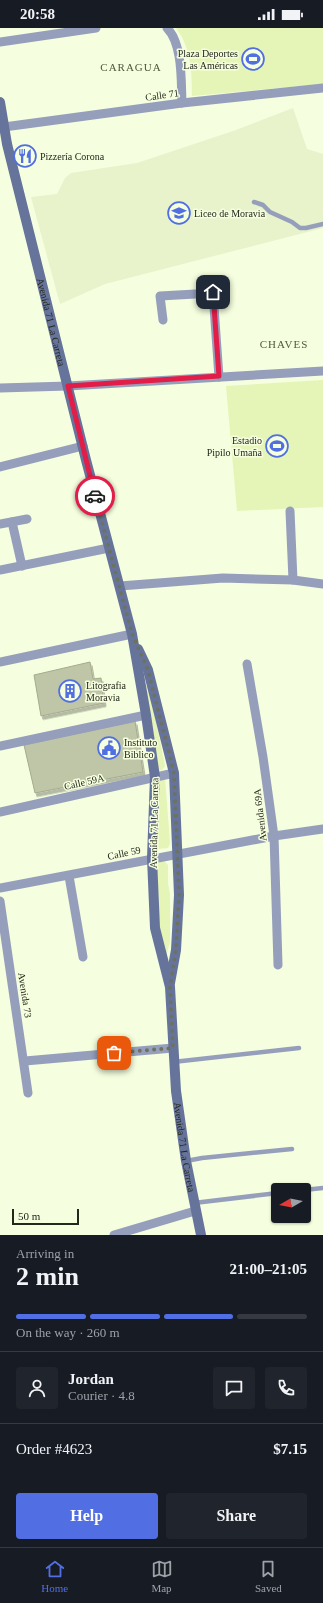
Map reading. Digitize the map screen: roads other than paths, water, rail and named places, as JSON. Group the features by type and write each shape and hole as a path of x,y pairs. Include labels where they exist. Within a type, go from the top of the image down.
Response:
{"street":[{"path":"0,42 96,28"},
{"path":"168,29 177,48 181,71 182,103"},
{"name":"Calle 71","path":"4,127 182,103 323,88"},
{"name":"Avenida 71 La Carreta","path":"0,102 4,127 68,386 132,634 155,777 152,858 154,928 170,987"},
{"path":"163,320 160,296 213,292 219,376"},
{"path":"0,388 68,386 323,371"},
{"path":"0,466 83,446"},
{"path":"290,511 292,580"},
{"path":"0,524 27,519"},
{"path":"12,522 22,566"},
{"path":"0,570 109,548"},
{"path":"120,586 223,578 323,581"},
{"path":"292,580 323,584"},
{"path":"0,662 132,634"},
{"name":"Avenida 71 La Carreta","path":"132,634 148,670 174,773 179,894 176,942 170,987 173,1048 176,1091 186,1161 201,1235"},
{"name":"Avenida 69A","path":"248,664 274,836 278,964"},
{"path":"0,746 146,714"},
{"name":"Calle 59A","path":"0,812 174,773"},
{"name":"Calle 59","path":"0,888 69,876 152,858 274,836 323,829"},
{"path":"69,876 83,957"},
{"name":"Avenida 73","path":"0,902 3,947 25,1061 28,1093"},
{"path":"25,1061 173,1048"},
{"path":"114,1235 195,1207"}],"lane":[{"path":"254,202 263,205 270,212 292,222 300,228 323,224"},
{"path":"174,1062 299,1048"},
{"path":"186,1161 292,1149"},
{"path":"311,1189 323,1188"},
{"path":"195,1207 271,1194"}],"place":[{"name":"Plaza Deportes Las Américas","path":"253,59"},
{"name":"Pizzería Corona","path":"25,156"},
{"name":"Liceo de Moravia","path":"179,213"},
{"name":"Estadio Pipilo Umaña","path":"277,446"},
{"name":"Litografia Moravia","path":"70,691"},
{"name":"Instituto Biblico","path":"109,748"}],"district":[{"name":"CARAGUA","path":"131,67"},
{"name":"CHAVES","path":"284,344"}]}
